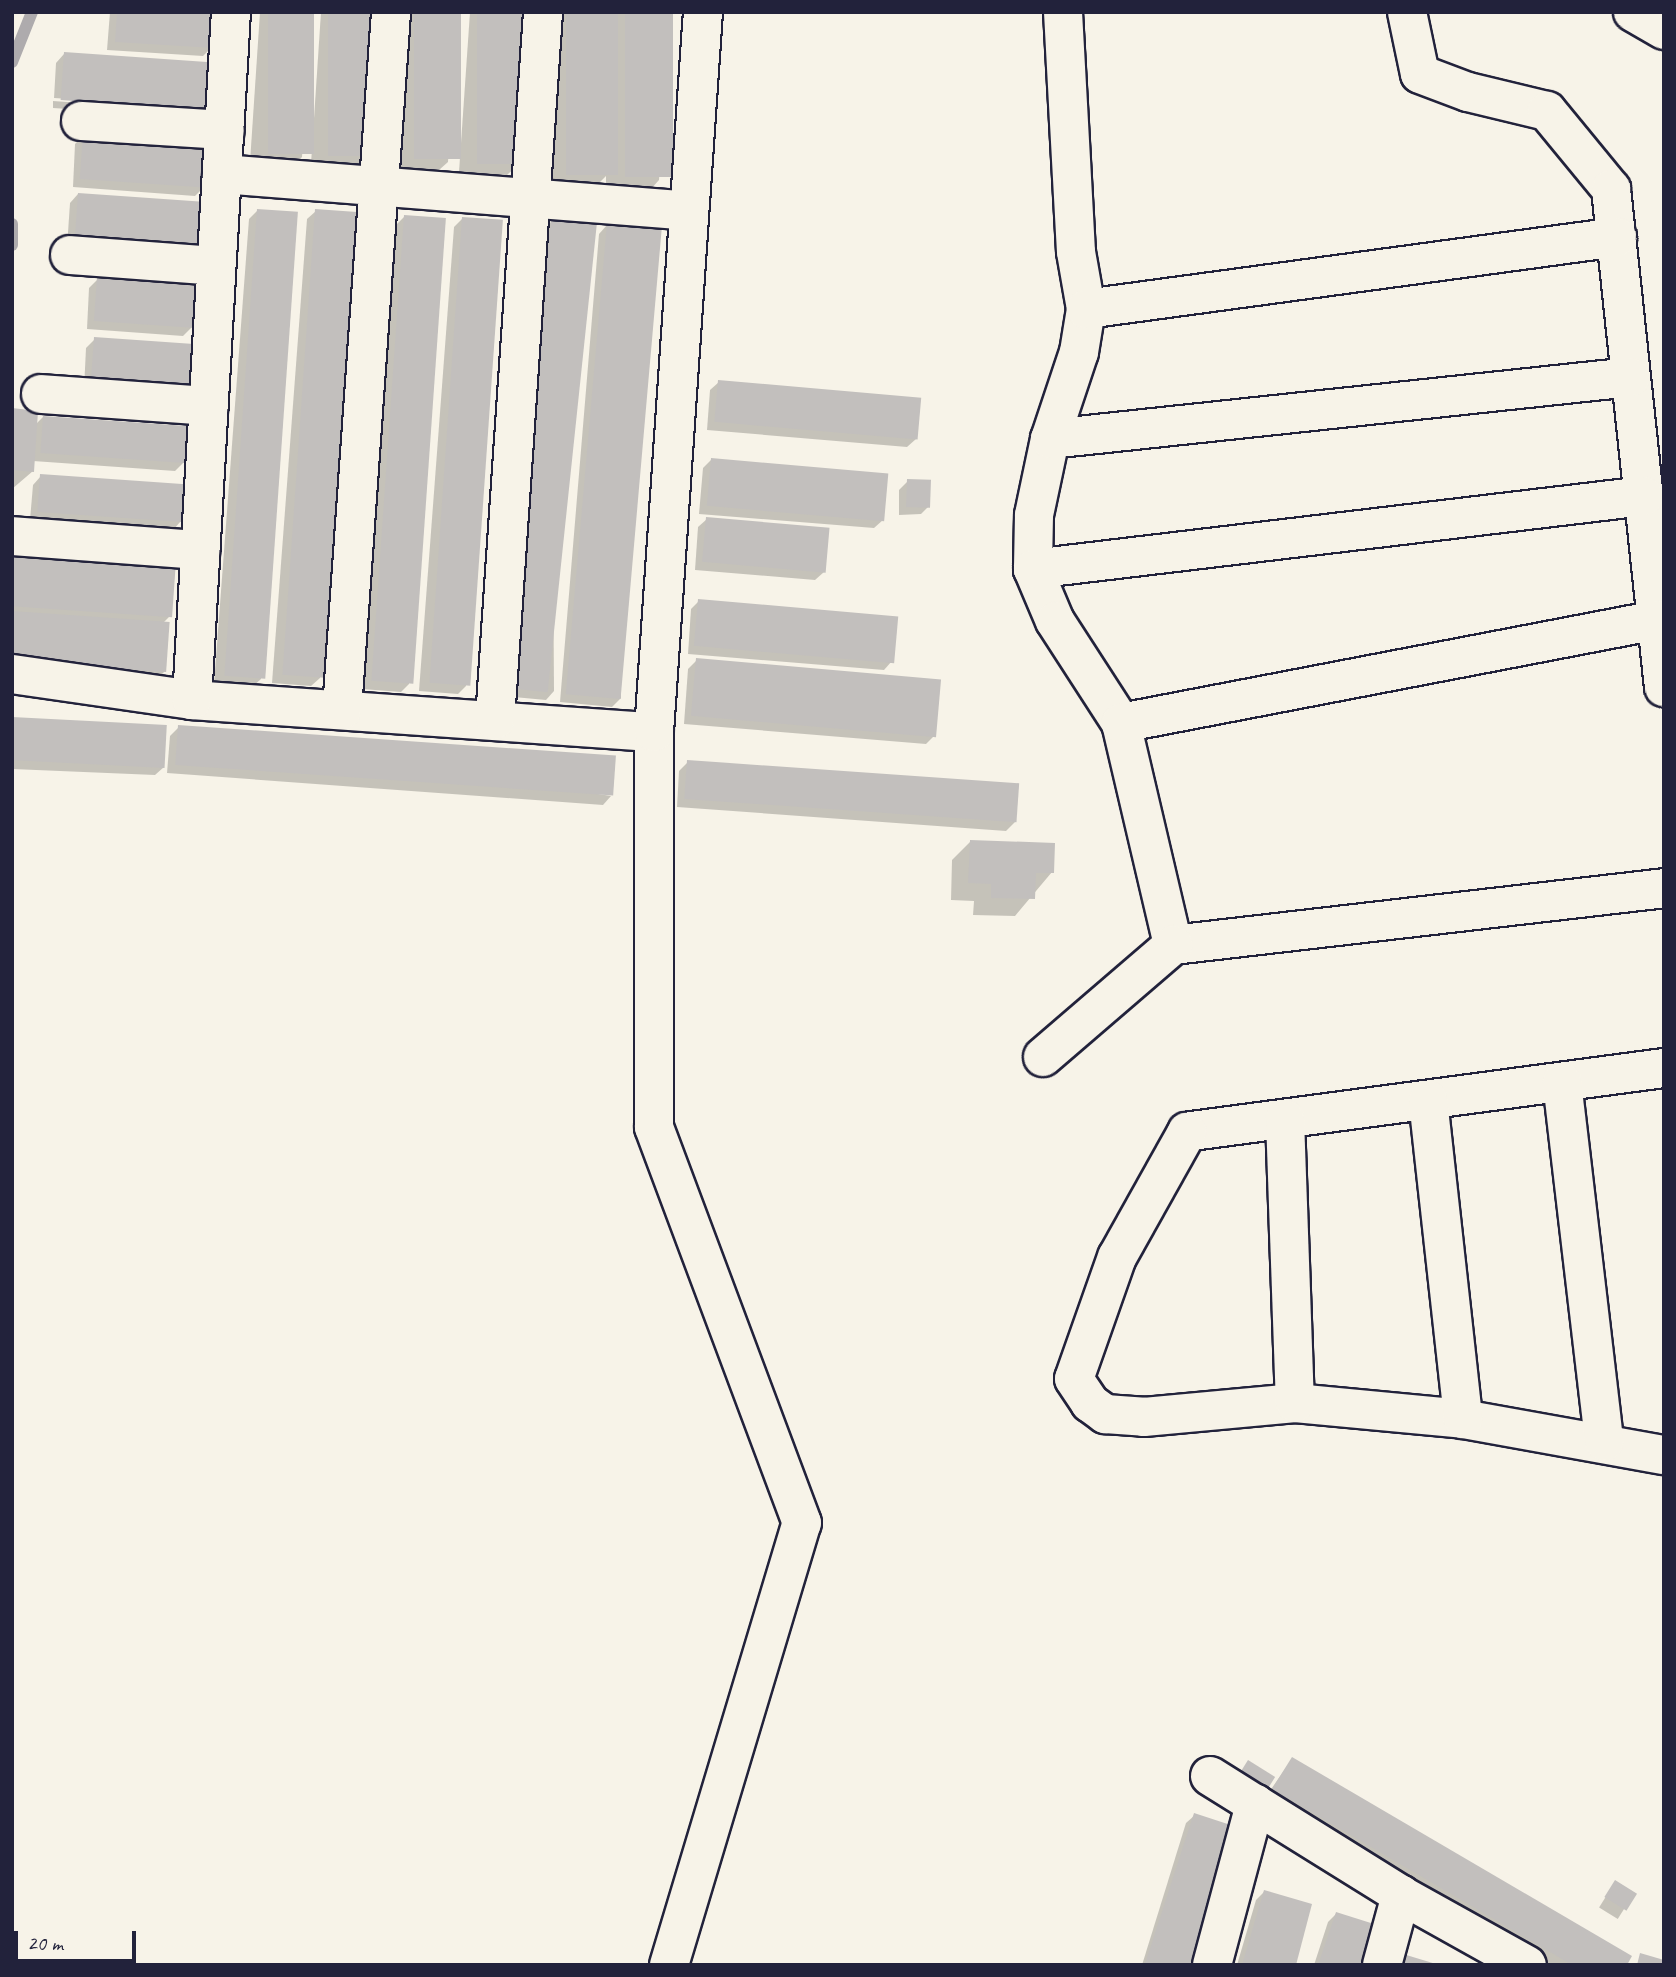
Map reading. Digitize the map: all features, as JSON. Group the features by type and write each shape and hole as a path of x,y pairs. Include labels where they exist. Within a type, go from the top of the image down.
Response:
{"street":[{"path":"192,700 231,12"},
{"path":"342,710 391,12"},
{"path":"495,720 543,12"},
{"path":"669,1965 802,1523 654,1127 654,732 703,12"},
{"path":"1063,12 1076,252 1086,309 1079,352 1051,439 1034,515 1033,569 1055,621 1121,723 1173,945"},
{"path":"1407,12 1420,74 1468,92 1547,111 1611,188 1664,687"},
{"path":"1633,12 1664,30"},
{"path":"81,121 225,130"},
{"path":"222,174 689,211"},
{"path":"1086,309 1617,237"},
{"path":"70,255 216,266"},
{"path":"1051,439 1631,377"},
{"path":"41,394 209,406"},
{"path":"1033,569 1644,496"},
{"path":"12,536 200,550"},
{"path":"1121,723 1657,620"},
{"path":"12,674 192,700 654,732"},
{"path":"1043,1057 1173,945 1664,888"},
{"path":"1664,1068 1183,1134 1117,1257 1074,1379 1090,1404 1105,1414 1144,1417 1295,1403 1463,1419 1604,1442 1664,1455"},
{"path":"1562,1082 1604,1442"},
{"path":"1428,1100 1463,1419"},
{"path":"1285,1119 1295,1403"},
{"path":"1210,1776 1401,1895 1527,1965"},
{"path":"1212,1965 1255,1804"},
{"path":"1382,1965 1401,1895"}],"building":[{"path":"117,12 216,12 214,48 115,42"},
{"path":"268,12 314,12 314,154 268,154"},
{"path":"328,12 377,12 377,156 328,156"},
{"path":"414,12 461,12 461,159 414,159"},
{"path":"477,12 528,12 528,164 477,164"},
{"path":"566,12 618,12 618,175 566,175"},
{"path":"625,12 673,12 673,177 625,177"},
{"path":"64,52 218,63 214,111 61,100"},
{"path":"83,133 208,142 204,188 80,179"},
{"path":"78,193 203,202 199,248 75,239"},
{"path":"257,209 298,212 265,679 224,676"},
{"path":"315,209 357,212 324,678 282,675"},
{"path":"404,215 446,218 413,684 371,681"},
{"path":"462,217 503,220 470,686 429,683"},
{"path":"551,220 597,225 548,692 502,687"},
{"path":"607,223 662,228 621,699 566,694"},
{"path":"97,277 196,284 193,328 94,321"},
{"path":"94,337 194,344 191,388 91,381"},
{"path":"718,380 921,398 918,440 714,422"},
{"path":"12,408 38,411 34,472 12,470"},
{"path":"43,416 188,426 185,463 40,453"},
{"path":"711,458 888,474 884,521 707,506"},
{"path":"40,474 186,484 183,522 37,512"},
{"path":"907,479 931,480 930,508 906,507"},
{"path":"706,517 830,528 826,573 702,562"},
{"path":"12,555 176,566 172,617 12,606"},
{"path":"698,599 898,617 894,663 694,646"},
{"path":"12,611 170,622 166,672 12,661"},
{"path":"696,658 941,679 936,737 691,716"},
{"path":"12,717 167,725 165,768 12,760"},
{"path":"178,725 616,756 613,796 175,765"},
{"path":"687,760 1019,783 1016,822 684,799"},
{"path":"970,840 1055,843 1054,873 1036,873 1035,899 991,898 991,884 968,883"},
{"path":"1292,1757 1632,1956 1627,1965 1572,1965 1272,1789"},
{"path":"1248,1760 1275,1777 1259,1803 1232,1786"},
{"path":"1194,1813 1237,1827 1192,1965 1145,1964"},
{"path":"1615,1880 1637,1894 1626,1911 1604,1897"},
{"path":"1264,1890 1312,1904 1296,1965 1242,1965"},
{"path":"1336,1912 1393,1930 1382,1965 1318,1965"},
{"path":"1640,1953 1664,1960 1664,1965 1637,1965"},
{"path":"1403,1954 1436,1964 1436,1965 1400,1965"}],"waterway":[{"path":"12,62 32,12"},
{"path":"12,224 12,245"}]}
